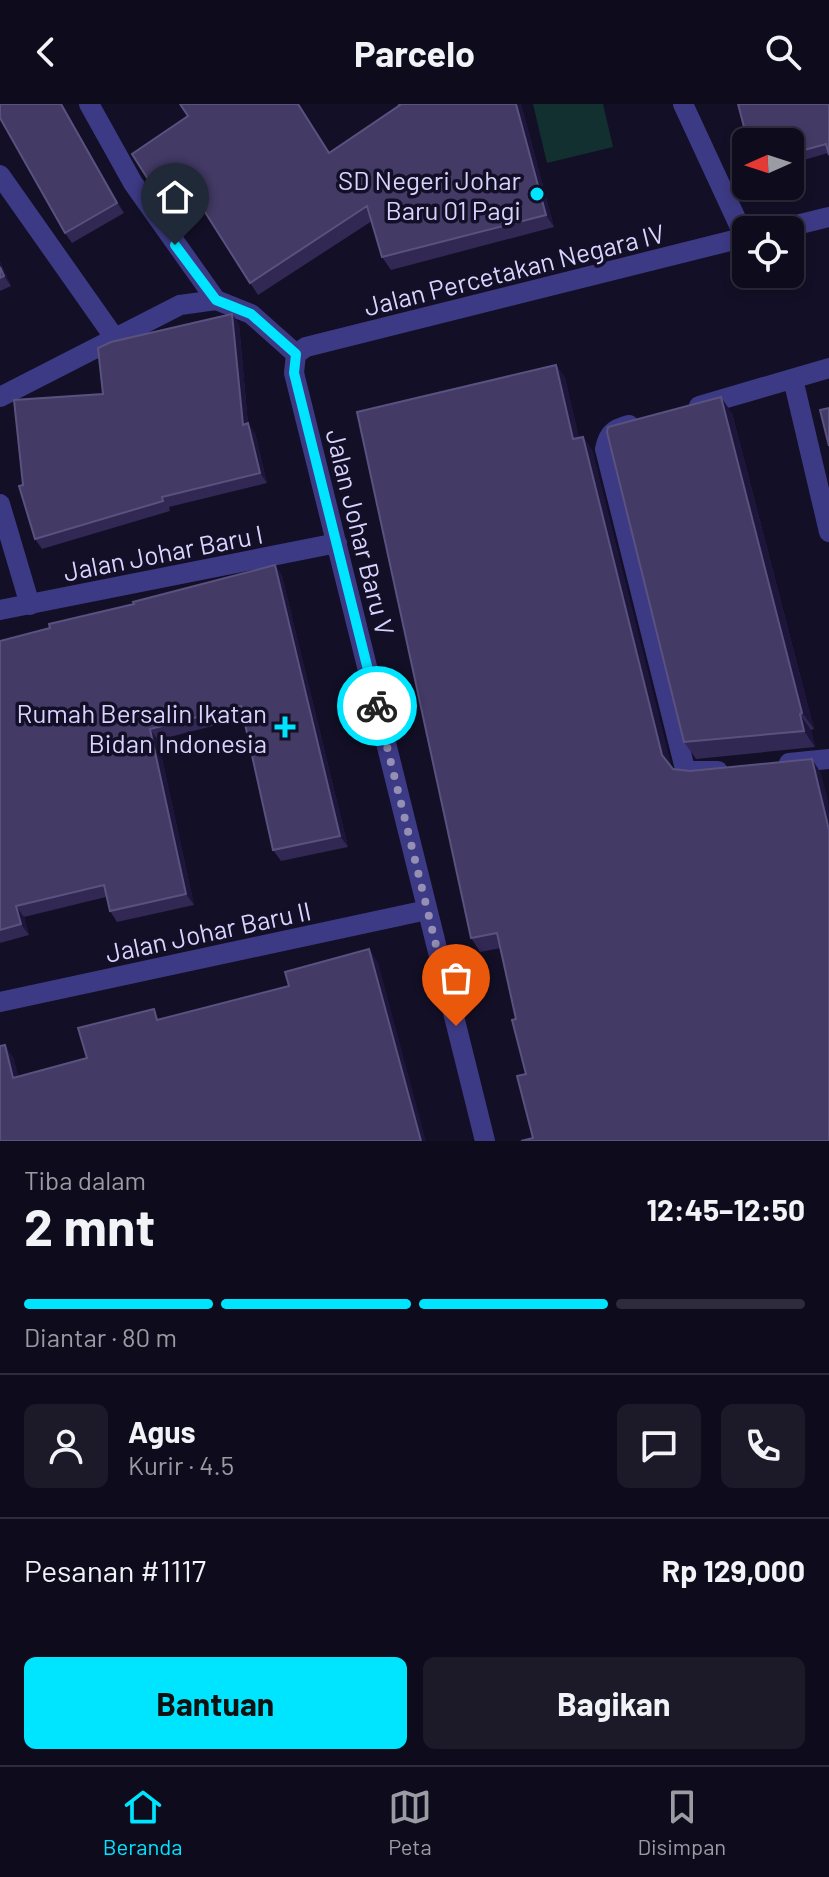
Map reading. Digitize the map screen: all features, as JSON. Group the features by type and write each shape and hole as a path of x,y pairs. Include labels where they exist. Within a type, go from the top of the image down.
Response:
{"street":[{"path":"89,104 133,183 216,300"},
{"path":"683,104 736,216"},
{"path":"0,175 114,337"},
{"path":"804,223 829,217"},
{"name":"Jalan Percetakan Negara IV","path":"296,354 306,347 732,241"},
{"path":"0,397 180,305 216,300 251,314 296,354"},
{"name":"Jalan Johar Baru V","path":"296,354 294,373 485,1141"},
{"path":"674,413 829,368"},
{"path":"793,379 829,532"},
{"path":"644,421 614,429 605,449 684,765 689,771 700,772 743,768"},
{"path":"0,504 30,605"},
{"name":"Jalan Johar Baru I","path":"0,610 337,543"},
{"path":"772,765 829,759"},
{"name":"Jalan Johar Baru II","path":"0,1002 427,910"}],"green space":[{"path":"533,104 603,104 613,147 547,163"}],"building":[{"path":"0,104 61,104 117,203 65,233 0,118"},
{"path":"180,104 298,104 329,153 399,104 516,104 546,215 382,257 367,206 250,283 184,179 158,195 132,154 188,116"},
{"path":"738,104 829,104 829,155 826,144 804,150 804,128 744,128"},
{"path":"232,314 243,425 248,423 260,473 162,497 163,501 35,539 19,486 23,485 14,400 103,394 98,348 111,342"},
{"path":"556,365 573,439 583,437 662,755 673,769 690,771 812,759 829,830 829,1141 521,1141 533,1138 517,1076 526,1074 512,1020 516,1019 497,933 471,938 357,412"},
{"path":"721,397 802,713 804,731 684,742 607,432 608,427"},
{"path":"829,408 829,446 820,410"},
{"path":"275,565 340,836 273,850 241,706 150,729 186,894 110,911 104,885 16,906 21,924 0,930 0,641 50,628 49,624"},
{"path":"369,949 421,1141 0,1141 0,1046 5,1045 13,1078 87,1058 78,1028 154,1009 157,1020 289,986 285,972"}],"way so far":[{"path":"377,706 456,1026"}],"place":[{"name":"SD Negeri Johar Baru 01 Pagi","path":"537,194"},
{"name":"Rumah Bersalin Ikatan Bidan Indonesia","path":"285,727"}],"route":[{"path":"175,245 216,300 251,314 296,354 294,373 377,706"}]}
